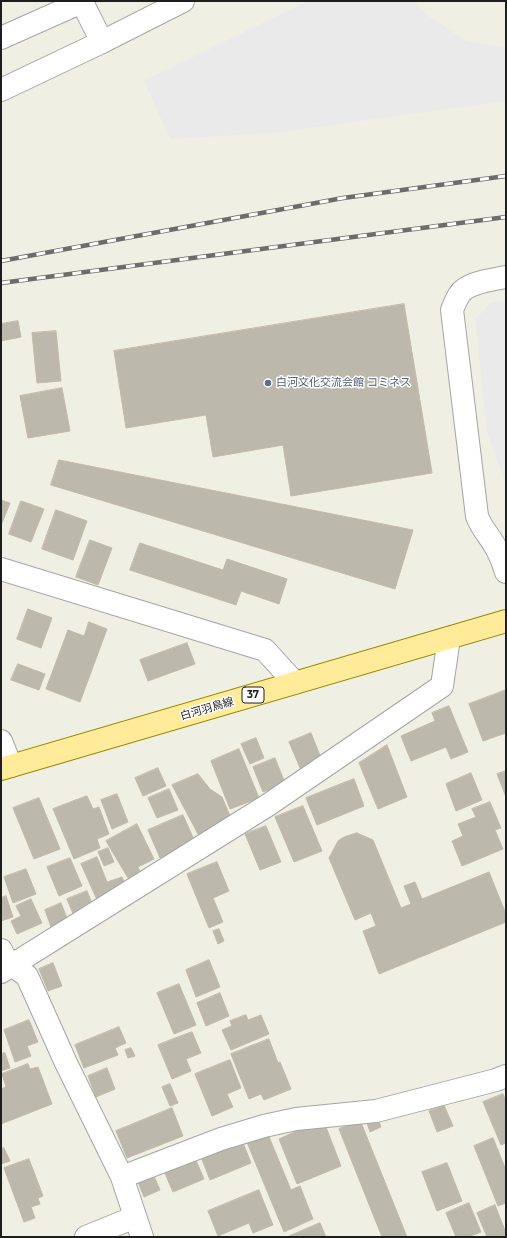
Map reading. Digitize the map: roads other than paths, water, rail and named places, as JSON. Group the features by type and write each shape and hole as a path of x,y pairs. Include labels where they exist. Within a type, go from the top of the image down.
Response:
{"main road":[{"name":"白河羽鳥線","path":"6,768 506,621"}],"street":[{"path":"1,38 83,1 102,42"},
{"path":"1,90 184,1"},
{"path":"506,277 482,282 470,287 459,294 452,310 477,516 480,525 489,535 496,547 506,572"},
{"path":"1,569 265,650 295,683"},
{"path":"142,1237 122,1177 66,1063 26,976 5,962 268,804 442,686 449,638"},
{"path":"1,741 6,768"},
{"path":"122,1177 221,1139 264,1126 296,1119 376,1111 482,1084 506,1076"},
{"path":"86,1237 135,1217"}],"railway":[{"path":"1,261 343,198 506,176"},
{"path":"1,283 506,217"}],"place":[{"name":"白河文化交流会館 コミネス","path":"268,383"}]}
